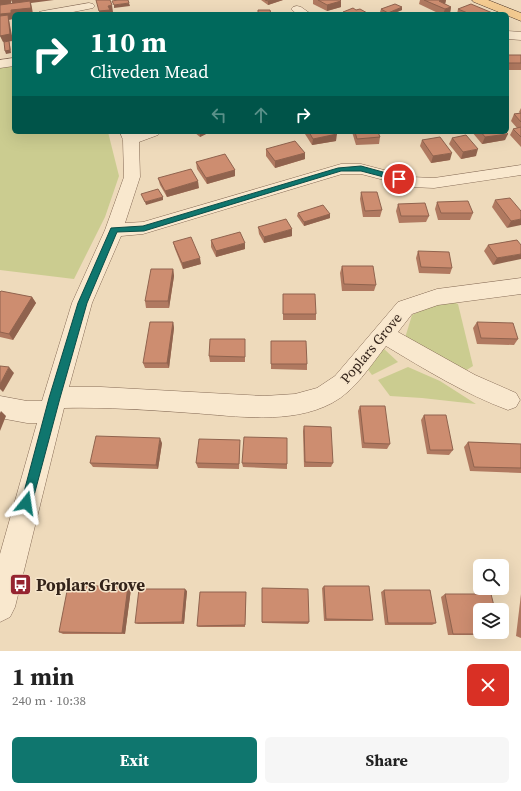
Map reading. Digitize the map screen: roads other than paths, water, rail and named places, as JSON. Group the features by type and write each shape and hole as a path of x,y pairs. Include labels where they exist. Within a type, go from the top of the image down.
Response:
{"main road":[{"path":"478,0 508,12"},
{"path":"509,12 521,17"}],"street":[{"path":"56,12 90,7"},
{"path":"509,35 521,36"},
{"path":"0,64 12,62"},
{"path":"0,606 14,548 82,303 114,230 132,177 130,136 142,134"},
{"path":"114,230 144,228 341,169 361,169 411,182 434,183 519,174"},
{"name":"Poplars Grove","path":"0,408 28,412 53,405 101,397 264,407 295,405 324,396 343,383 405,308 437,296 521,286"},
{"path":"382,334 467,382 508,400"}],"place":[{"name":"Poplars Grove","path":"20,585"}]}
